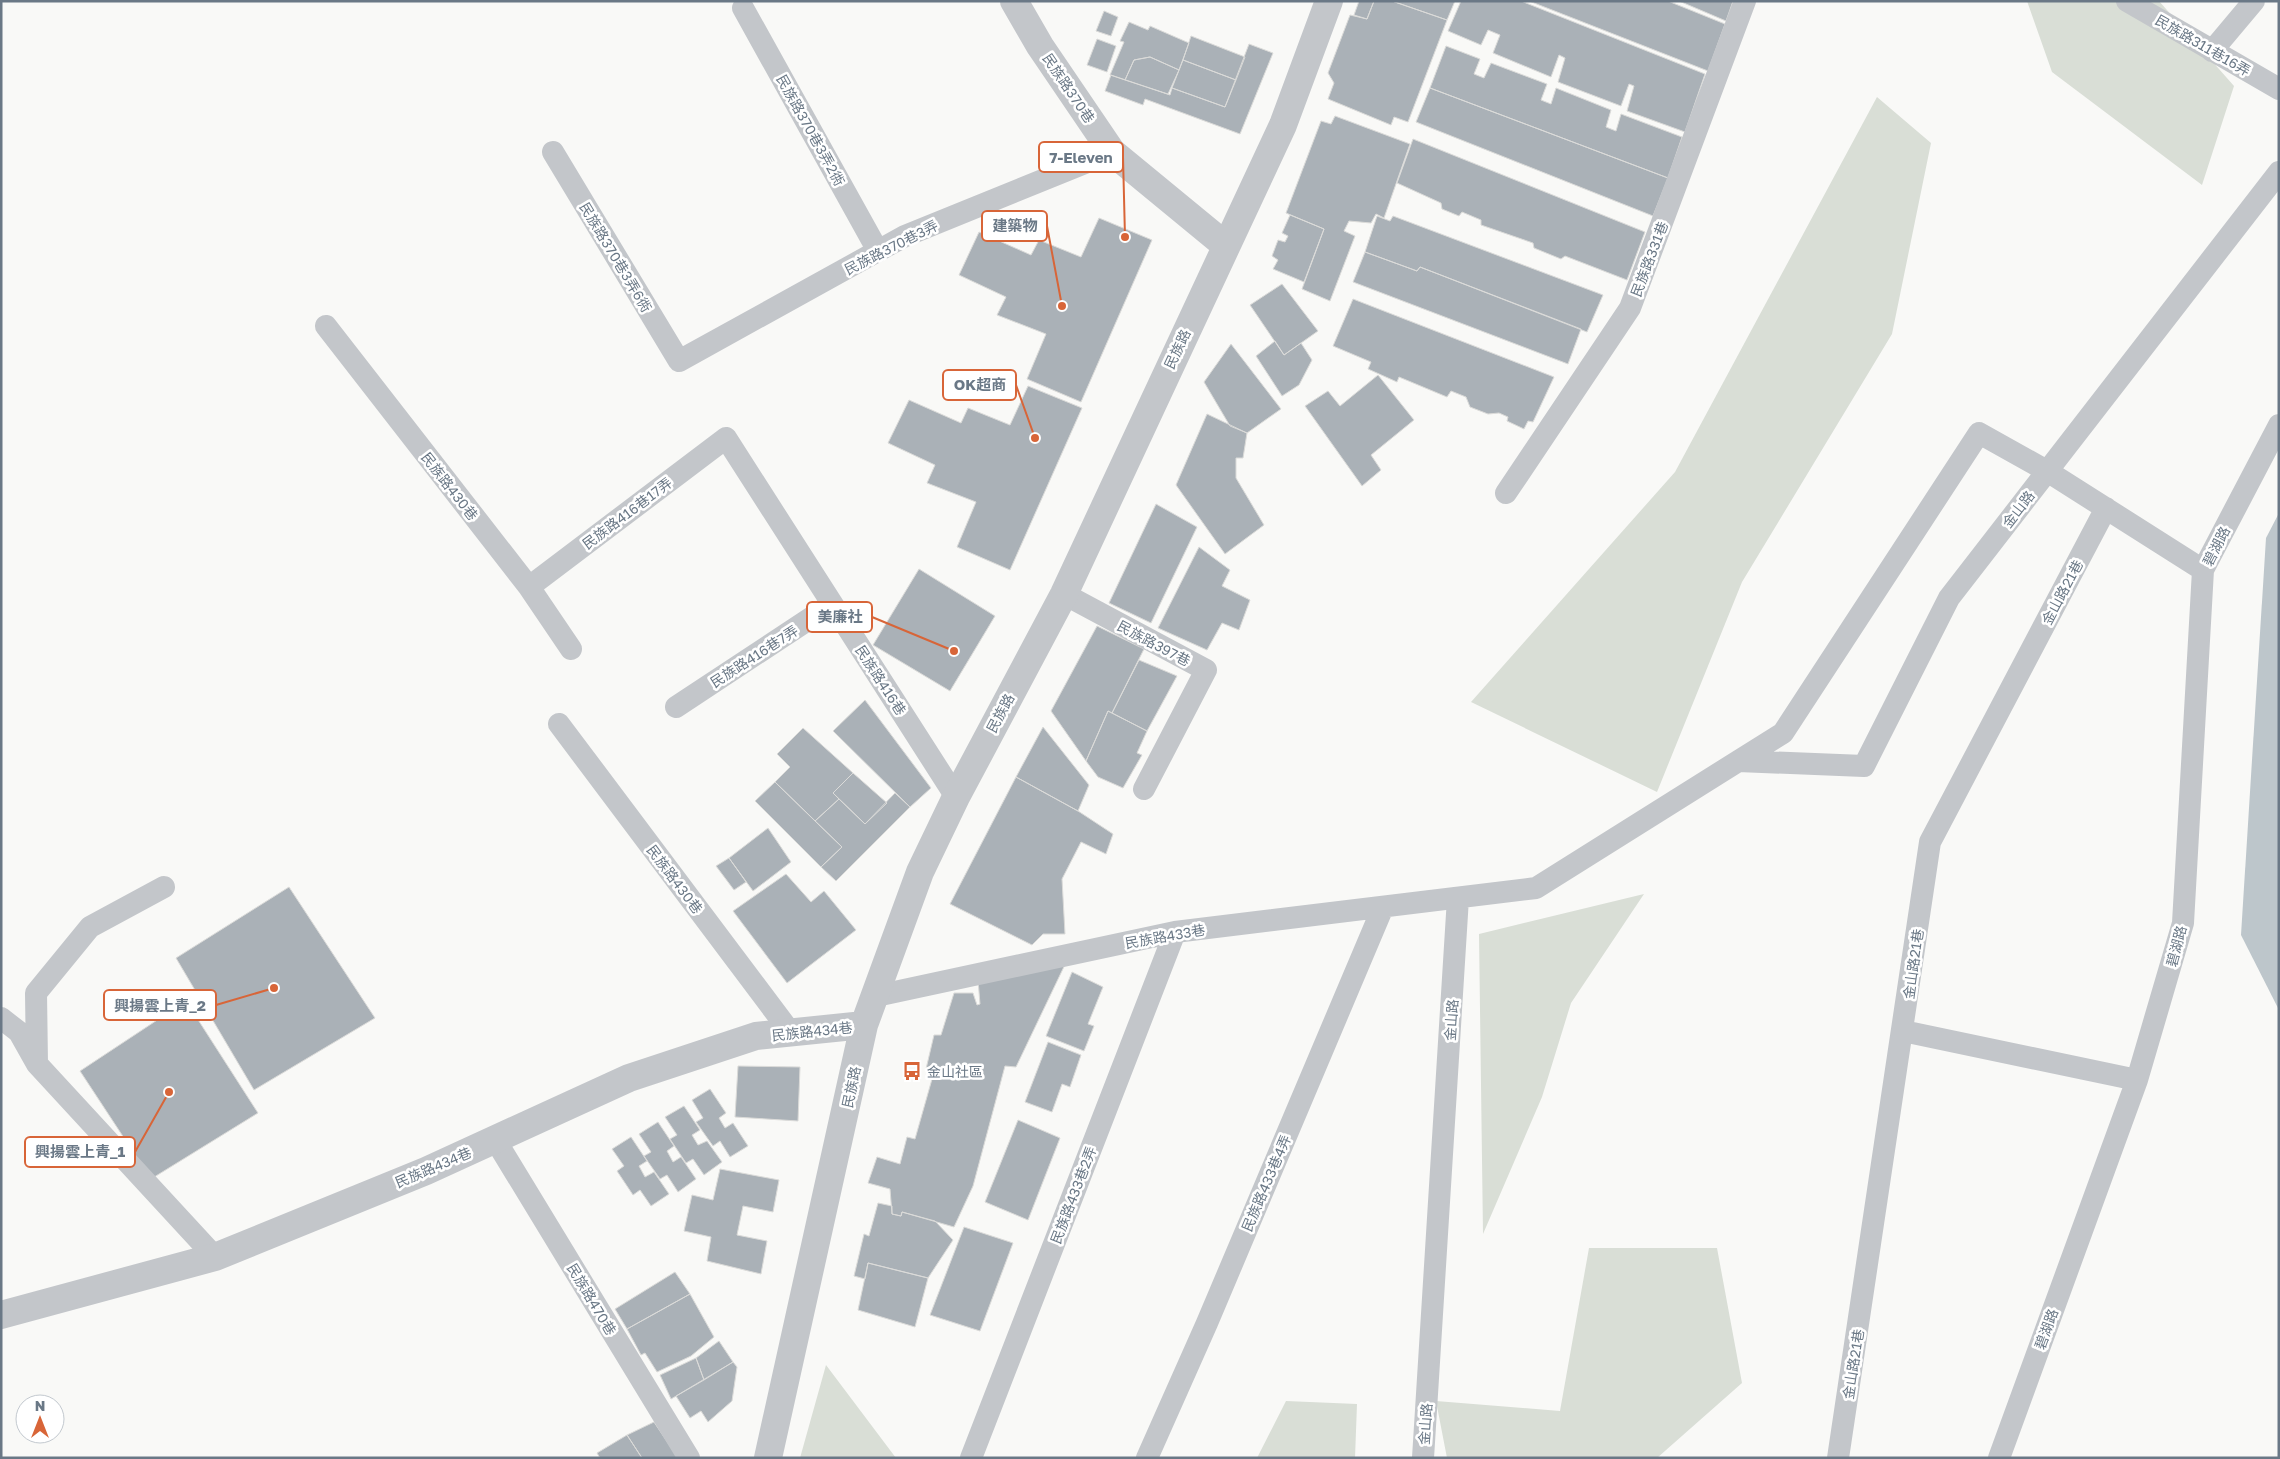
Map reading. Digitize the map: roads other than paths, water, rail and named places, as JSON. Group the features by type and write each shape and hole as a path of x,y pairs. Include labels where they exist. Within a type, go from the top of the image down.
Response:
{"street":[{"name":"民族路370巷","path":"1014,1 1040,46 1112,152 1225,245"},
{"name":"民族路","path":"768,1458 864,1026 920,872 956,797 1064,594 1283,124 1329,1"},
{"name":"民族路434巷","path":"1,1315 216,1257 496,1140 630,1078 756,1036 864,1026"}],"lane":[{"name":"民族路331巷","path":"1506,493 1630,308 1745,1"},
{"name":"民族路311巷16弄","path":"2127,1 2279,89"},
{"path":"2212,51 2254,1"},
{"name":"民族路370巷3弄2衖","path":"743,8 878,251"},
{"name":"民族路370巷3弄6衖","path":"553,152 679,361"},
{"name":"民族路370巷3弄","path":"679,361 906,236 1112,152"},
{"name":"金山路","path":"1738,761 1864,766 1949,598 2279,172"},
{"name":"民族路430巷","path":"326,326 529,587 571,649"},
{"name":"碧湖路","path":"1999,1458 2137,1080 2183,923 2203,570 2279,425"},
{"path":"1458,898 1536,888 1783,733 1979,433 2047,471 2203,570"},
{"name":"民族路416巷17弄","path":"529,587 726,438"},
{"name":"民族路416巷","path":"726,438 956,797"},
{"name":"金山路21巷","path":"1842,1456 1930,842 2106,508"},
{"name":"民族路397巷","path":"1064,594 1206,670 1144,789"},
{"name":"民族路416巷7弄","path":"676,708 832,604"},
{"name":"民族路430巷","path":"559,724 791,1033"},
{"path":"37,1064 36,993 90,927 164,886"},
{"name":"金山路","path":"1423,1458 1458,898"},
{"name":"民族路433巷","path":"876,996 1175,932 1458,898"},
{"name":"民族路433巷4弄","path":"1147,1458 1211,1314 1383,907"},
{"name":"民族路433巷2弄","path":"972,1458 1175,932"},
{"path":"1,1018 10,1033 37,1064 216,1257"},
{"path":"1903,1031 2137,1080"},
{"name":"民族路470巷","path":"496,1140 689,1458"}],"place":[{"name":"7-Eleven","path":"1125,237"},
{"name":"建築物","path":"1062,306"},
{"name":"OK超商","path":"1035,438"},
{"name":"美廉社","path":"954,651"},
{"name":"興揚雲上青_2","path":"274,988"},
{"name":"金山社區","path":"912,1071"},
{"name":"興揚雲上青_1","path":"169,1092"}]}
